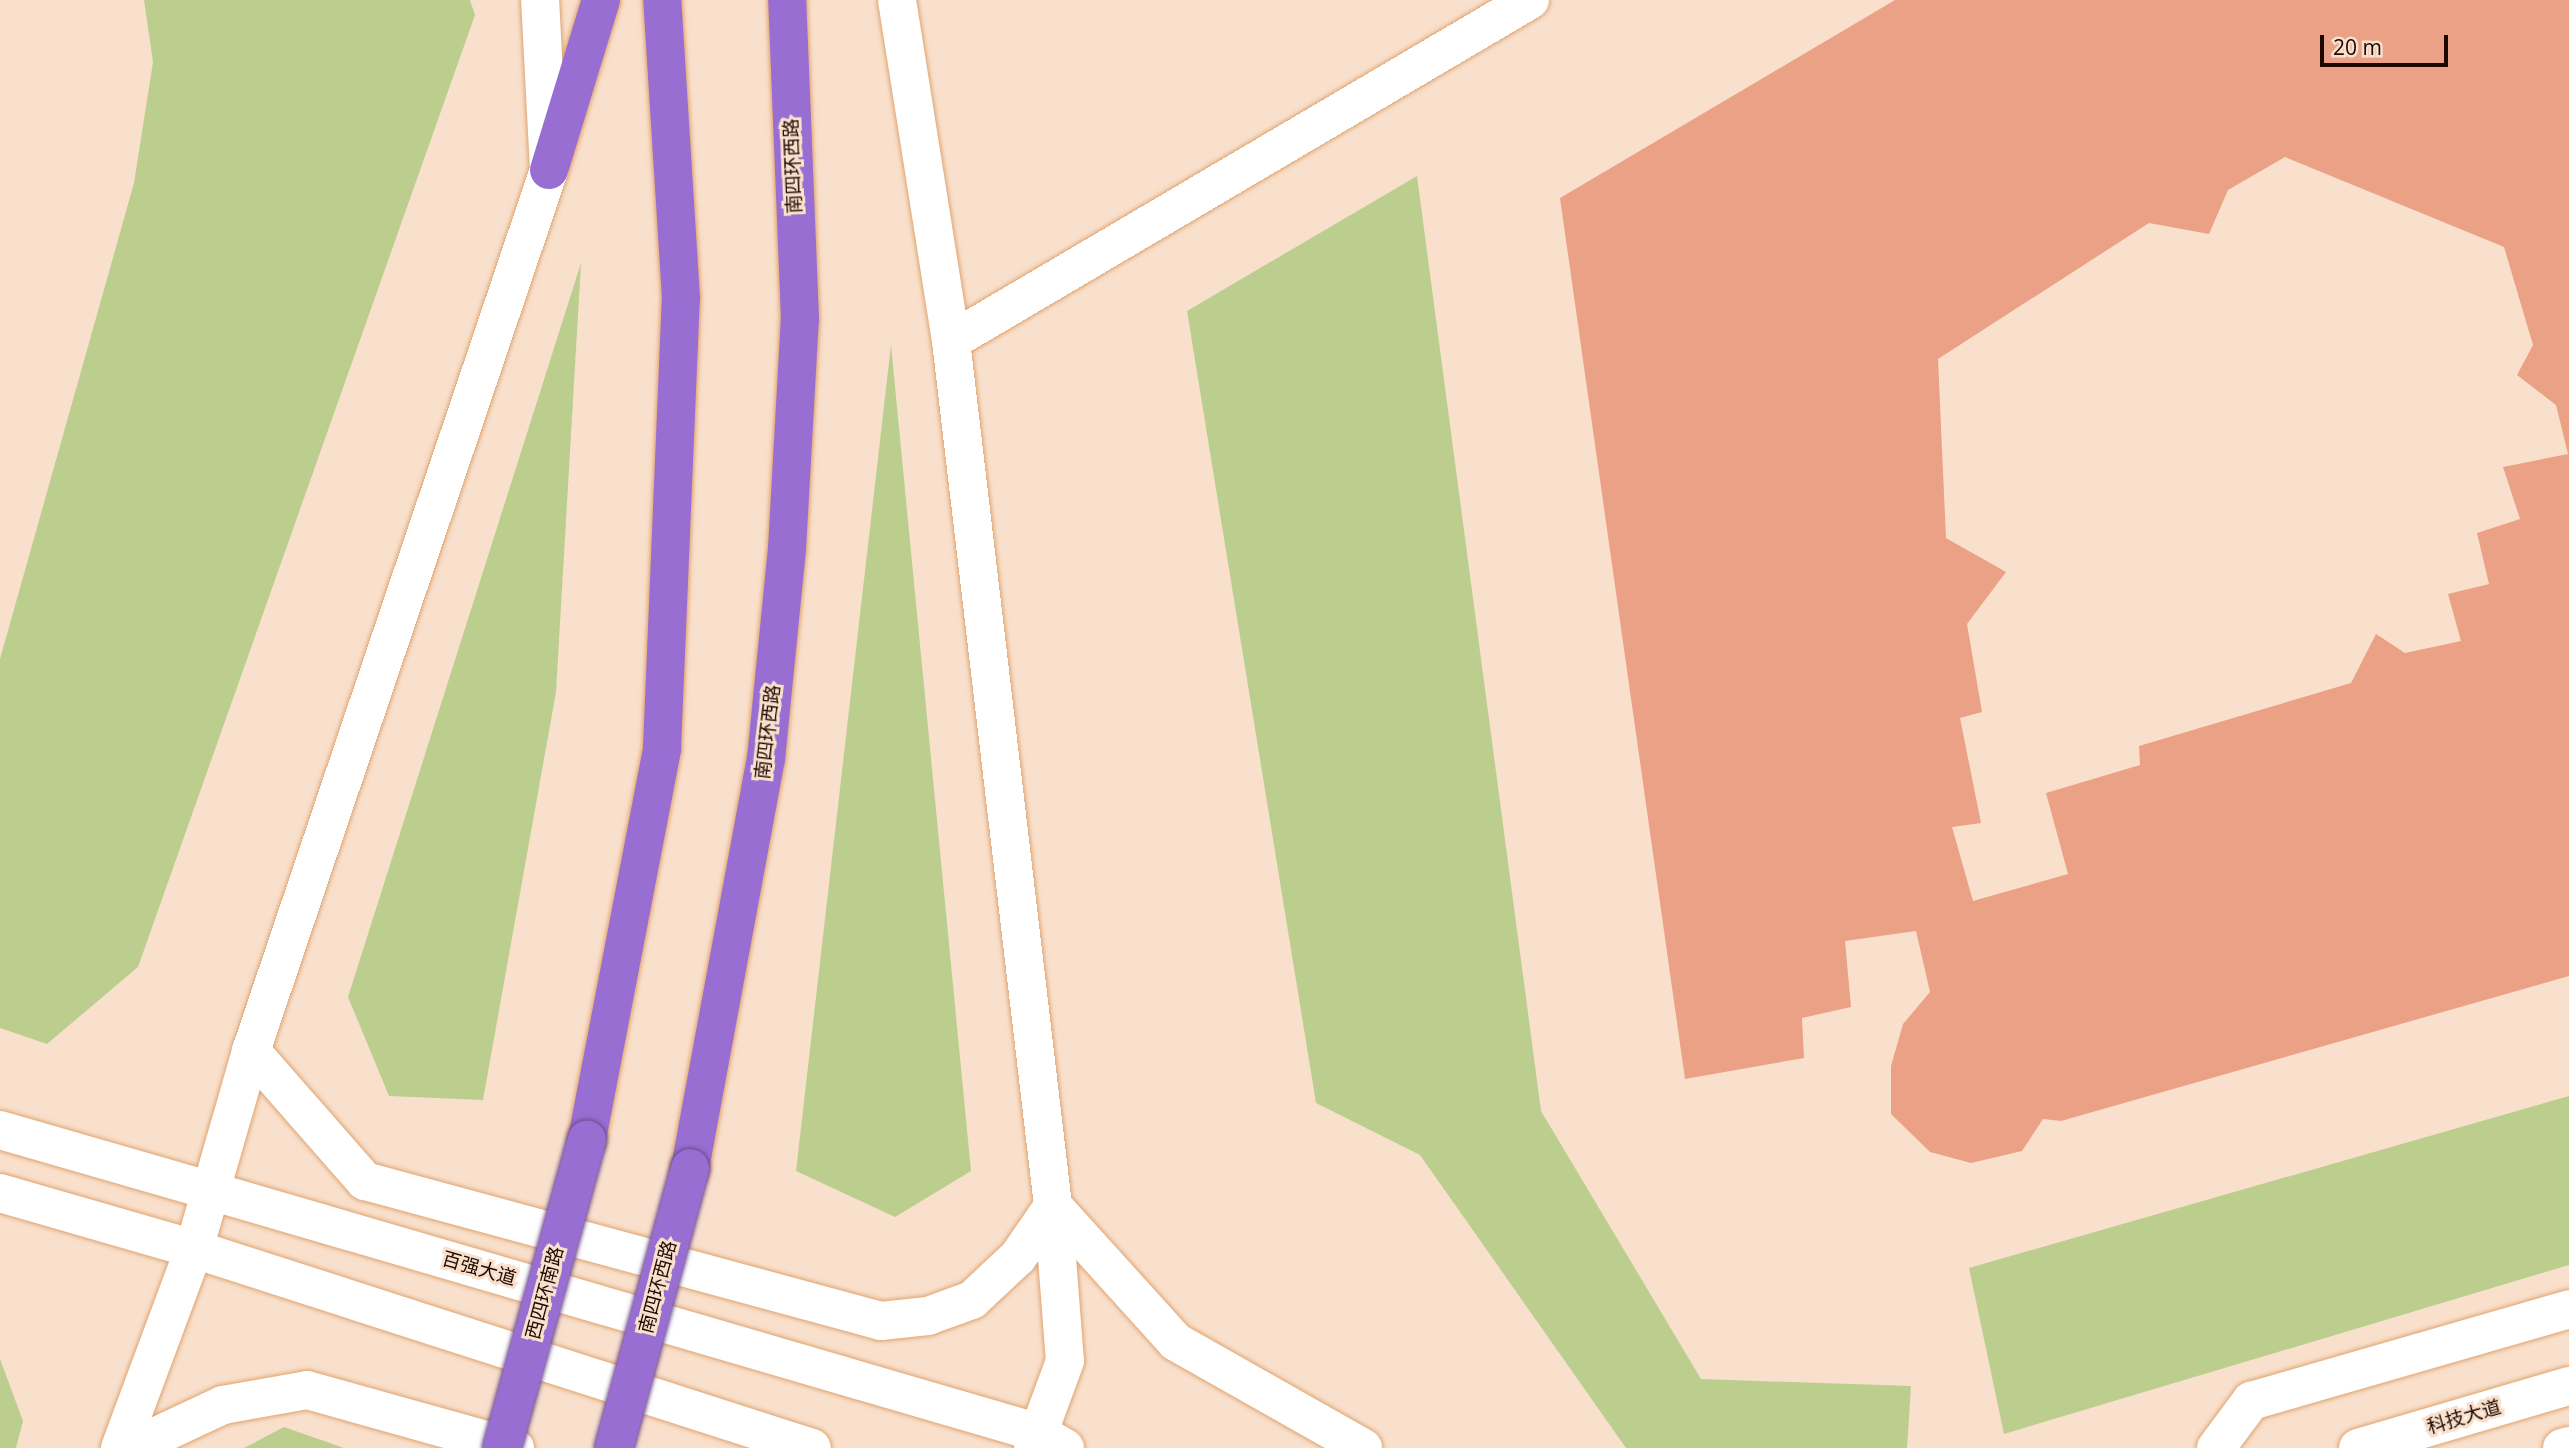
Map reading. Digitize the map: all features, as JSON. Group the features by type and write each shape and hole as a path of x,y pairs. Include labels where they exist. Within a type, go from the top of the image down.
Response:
{"highway":[{"path":"549,170 601,0"},
{"name":"西四环南路","path":"502,1448 587,1139 662,748 681,298 662,0"},
{"name":"南四环西路","path":"614,1448 690,1167 766,759 787,549 800,319 786,0"}],"main road":[{"path":"120,1448 194,1249 251,1051 549,170 540,0"},
{"path":"897,0 951,341 1052,1206 1065,1361 1046,1443"},
{"path":"951,341 1530,0"},
{"path":"251,1051 365,1181 881,1321 928,1315 972,1300 1018,1257 1052,1206"},
{"name":"百强大道","path":"0,1129 1046,1443"},
{"path":"0,1193 194,1249 812,1448"},
{"path":"1052,1206 1176,1342 1363,1448"},
{"path":"2216,1448 2251,1401 2569,1309"},
{"name":"科技大道","path":"2358,1448 2569,1386"},
{"path":"131,1448 223,1405 307,1390 515,1448"},
{"path":"2562,1448 2569,1446"}],"green space":[{"path":"144,0 470,0 475,15 138,967 47,1044 0,1028 0,659 134,183 153,62"},
{"path":"1417,176 1541,1111 1701,1379 1911,1386 1907,1448 1626,1448 1420,1155 1316,1103 1187,311"},
{"path":"581,263 556,692 483,1100 389,1096 348,997"},
{"path":"891,345 971,1171 895,1217 796,1171"},
{"path":"2569,1096 2569,1265 2004,1434 1969,1268"},
{"path":"0,1359 23,1421 16,1448 0,1448"},
{"path":"284,1427 344,1448 244,1448"}],"building":[{"path":"1895,0 2569,0 2569,976 2061,1121 2043,1119 2022,1151 1971,1163 1930,1152 1891,1114 1891,1066 1903,1024 1930,992 1916,931 1845,941 1851,1007 1802,1018 1804,1058 1685,1079 1560,198","holes":["2285,157 2504,247 2533,345 2517,375 2556,405 2568,454 2503,467 2520,519 2477,533 2489,584 2448,594 2461,641 2405,653 2376,634 2351,683 2139,746 2140,765 2046,793 2068,874 1973,901 1952,827 1981,823 1960,718 1982,712 1967,624 2006,572 1946,538 1938,359 2149,223 2209,234 2228,190"]}]}
